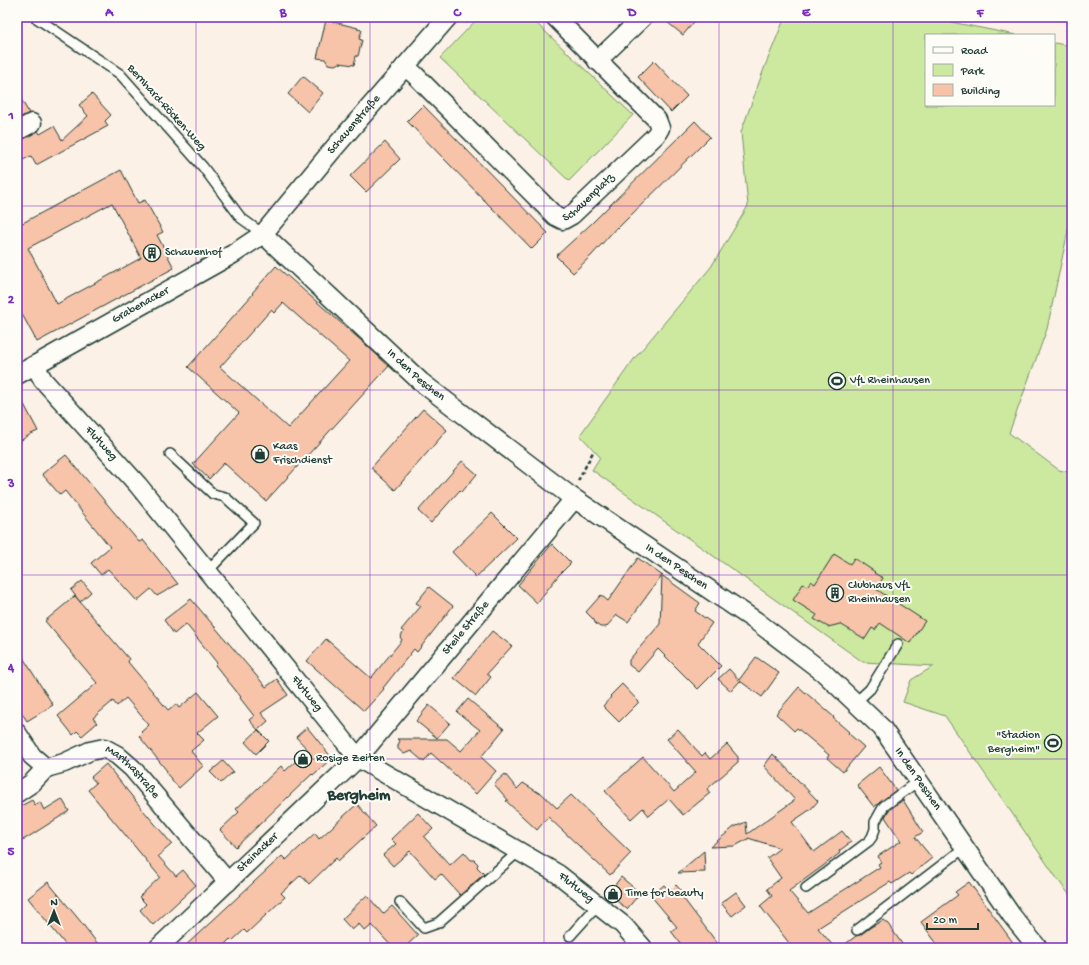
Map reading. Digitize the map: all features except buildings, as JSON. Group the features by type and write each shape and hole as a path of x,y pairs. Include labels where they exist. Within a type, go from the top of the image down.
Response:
{"street":[{"name":"Schauenstraße","path":"263,234 335,147 448,17"},
{"name":"Schauenplatz","path":"405,66 555,216 563,220 572,215 606,183 656,135 660,128 656,120 555,17"},
{"path":"597,61 643,17"},
{"name":"Grabenacker","path":"17,375 233,254 263,234"},
{"name":"In den Peschen","path":"263,234 421,382 572,497 756,620 823,672 882,728 1012,916 1038,948"},
{"name":"Flutweg","path":"34,365 43,380 138,485 358,758 558,874 623,925 644,948"},
{"name":"Steile Straße","path":"358,758 572,497"},
{"path":"17,733 32,756 46,768 32,783 17,793"},
{"name":"Marthastraße","path":"46,768 64,763 90,751 104,748 117,755 132,768 228,882"},
{"name":"Steinacker","path":"158,948 358,758"}],"lane":[{"name":"Bernhard-Röcken-Weg","path":"34,17 120,74 203,167 242,218 263,234"},
{"path":"170,454 213,494 225,497 254,523 207,572"},
{"path":"855,703 870,689 898,644"},
{"path":"806,888 869,841 875,829 875,822 884,806 918,781"},
{"path":"857,930 964,848"},
{"path":"400,902 424,928 438,923 518,852"},
{"path":"570,936 598,905"}],"path":[{"path":"572,497 577,483 594,450"}],"green space":[{"path":"479,17 530,17 633,115 569,181 440,58"},
{"name":"VfL Rheinhausen","path":"785,17 926,17 1011,34 925,34 925,106 1055,106 1055,43 1072,46 1072,212 1047,329 1009,433 1059,470 1072,473 1072,898 945,716 903,702 911,680 934,666 863,662 592,470 600,457 580,435 634,359 711,267 748,206 741,132"}],"place":[{"name":"Schauenhof","path":"152,253"},
{"name":"VfL Rheinhausen","path":"837,381"},
{"name":"Kaas Frischdienst","path":"260,454"},
{"name":"Clubhaus VfL Rheinhausen","path":"835,593"},
{"name":"\"Stadion Bergheim\"","path":"1053,743"},
{"name":"Rosige Zeiten","path":"303,759"},
{"name":"Time for beauty","path":"613,894"}],"district":[{"name":"Bergheim","path":"359,796"}]}
